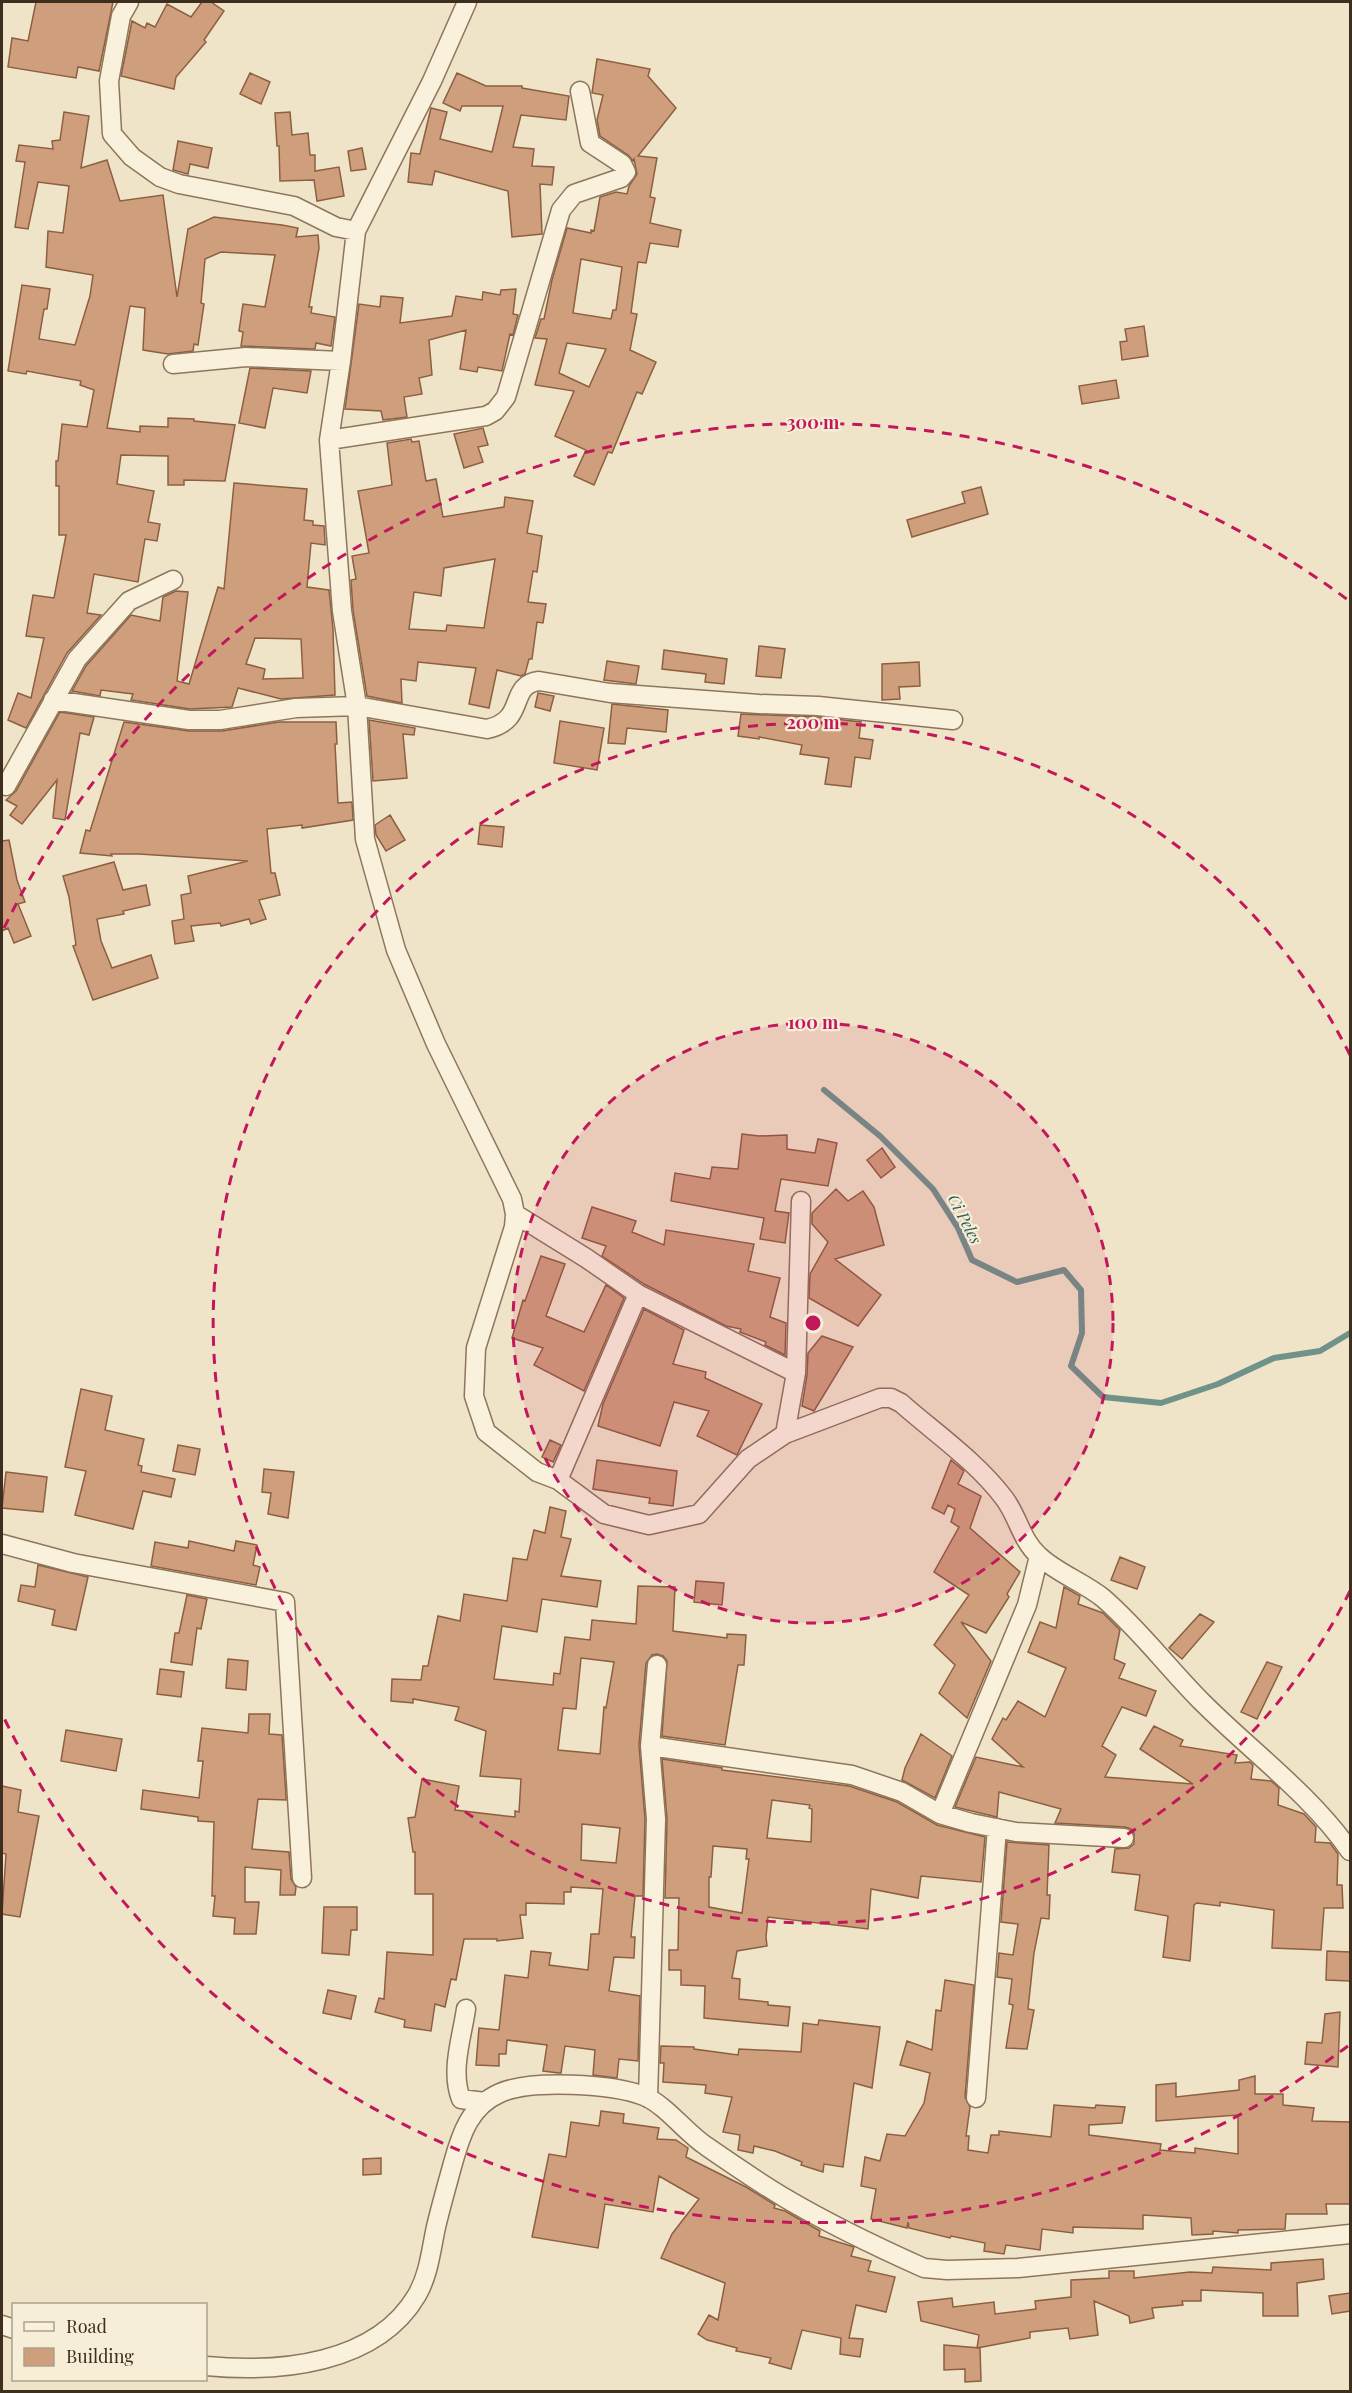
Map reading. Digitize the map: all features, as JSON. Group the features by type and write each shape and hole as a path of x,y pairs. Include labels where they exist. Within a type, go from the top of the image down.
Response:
{"street":[{"path":"129,2 121,16 110,81 112,134 132,157 160,177 179,184 294,206 336,227 356,231"},
{"path":"467,2 432,81 356,231 341,362 329,440 342,611 357,706 365,839 396,950 436,1044 512,1199 515,1214 514,1227 476,1348 474,1396 486,1432 537,1472 558,1480 604,1514 649,1525 699,1514 748,1459 785,1434 880,1398 891,1398 901,1403 983,1474 1005,1500 1023,1535 1039,1556 1092,1589 1124,1616 1203,1703 1285,1779 1341,1838 1350,1851"},
{"path":"329,440 486,416 502,405 561,210 574,194 621,178 626,172 625,166 594,147 588,140 580,91"},
{"path":"173,364 246,357 341,362"},
{"path":"6,786 77,659 129,601 173,580"},
{"path":"53,700 189,720 220,720 296,708 357,706 487,729 506,722 512,716 524,686 530,682 539,681 610,693 818,706 953,720"},
{"path":"785,1434 796,1372 801,1201"},
{"path":"515,1214 638,1294 796,1372"},
{"path":"558,1480 638,1294"},
{"path":"2,1544 73,1563 285,1602 302,1878"},
{"path":"940,1814 1027,1605 1039,1556"},
{"path":"648,2098 656,1819 650,1746 657,1665"},
{"path":"650,1746 852,1775 902,1792 940,1814 1016,1832 1124,1838"},
{"path":"976,2098 997,1828"},
{"path":"466,2009 456,2073 457,2087 461,2098 485,2102"},
{"path":"207,2366 236,2369 305,2364 339,2354 380,2335 400,2317 417,2295 426,2275 460,2135 469,2118 485,2102 500,2093 522,2086 566,2085 599,2088 630,2091 648,2098 693,2138 785,2198 924,2268 946,2270 1018,2268 1350,2234"}],"building":[{"path":"36,2 113,2 99,71 78,67 76,78 8,67 12,38 28,41"},
{"path":"202,2 211,2 224,11 204,40 206,42 176,77 174,89 121,76 132,21 145,28 147,23 155,27 167,4 191,17"},
{"path":"597,59 650,69 648,76 676,108 638,156 657,158 650,197 655,198 650,223 681,230 678,247 650,243 646,263 638,262 631,313 637,314 630,350 656,362 642,394 637,392 612,453 608,452 594,485 574,476 586,450 555,436 574,391 535,385 547,339 535,338 541,319 544,319 552,280 567,228 591,233 591,230 594,231 600,197 616,192 627,194 637,174 634,159 633,161 600,136 597,120 603,95 592,93","holes":["581,259 622,267 616,310 613,310 611,319 573,313","567,343 606,349 589,387 559,373"]},
{"path":"250,73 270,82 261,104 240,94"},
{"path":"457,73 486,86 522,86 522,88 569,96 566,120 521,115 513,147 534,149 532,166 554,167 552,185 540,184 542,234 512,237 508,191 435,171 432,185 408,182 411,153 420,154 431,108 447,112 440,139 492,152 503,106 462,106 460,111 443,103"},
{"path":"64,112 89,116 81,168 107,160 120,201 163,195 177,297 188,229 214,217 282,225 298,228 296,237 318,235 319,248 309,307 312,307 311,313 335,317 331,346 316,343 315,349 241,346 243,332 239,331 243,304 265,307 275,255 221,252 205,259 201,303 204,304 198,345 194,344 193,351 168,354 143,350 145,308 130,306 107,428 140,432 140,426 168,427 168,418 235,425 225,481 184,480 184,485 168,485 168,456 121,455 117,484 154,491 148,522 160,524 157,541 145,539 138,582 94,574 87,613 101,615 67,653 26,728 8,720 18,693 31,698 44,638 26,636 33,595 54,598 66,535 59,535 59,486 56,486 56,461 58,461 62,424 87,427 94,390 80,385 81,381 27,371 26,374 8,371 22,285 50,289 39,339 75,345 90,296 93,275 46,267 48,231 63,233 69,186 38,182 28,229 15,227 25,162 16,161 19,145 53,149 52,141 60,140"},
{"path":"290,112 292,135 308,133 310,155 315,155 315,171 339,167 344,196 317,201 314,180 280,181 275,113"},
{"path":"178,141 212,148 208,168 190,164 188,174 173,170"},
{"path":"362,148 366,169 351,171 348,151"},
{"path":"516,289 513,314 518,315 513,335 510,334 502,371 478,367 477,372 460,369 466,330 429,340 432,375 419,378 422,394 404,397 407,417 383,420 381,411 345,409 359,304 380,307 381,296 403,298 400,323 452,316 456,296 482,300 483,292 500,295 501,290"},
{"path":"1144,326 1148,356 1122,360 1120,342 1127,341 1125,329"},
{"path":"250,368 311,371 307,393 273,388 265,428 239,423"},
{"path":"1116,380 1119,398 1082,404 1079,386"},
{"path":"483,428 488,445 478,447 483,462 464,468 454,434"},
{"path":"411,439 412,442 419,441 426,481 436,479 443,517 504,507 505,497 533,501 527,533 542,536 537,572 533,571 528,602 546,604 543,623 537,622 532,659 529,659 525,674 521,676 497,670 489,708 469,704 476,668 418,662 416,681 401,679 402,703 367,696 353,610 351,580 356,579 352,556 369,553 358,491 392,485 387,443","holes":["495,559 484,628 447,625 446,631 409,629 414,592 441,596 444,568"]},
{"path":"234,483 307,489 304,520 313,521 313,525 324,526 325,545 311,543 307,587 329,590 335,695 281,699 238,688 232,707 190,709 131,700 133,694 101,690 100,696 72,691 86,666 131,615 160,621 163,597 176,591 188,592 177,681 189,684 218,587 224,589","holes":["255,638 301,639 303,678 263,679 265,669 246,664"]},
{"path":"981,487 988,514 912,537 907,520 965,503 962,492"},
{"path":"759,646 785,649 781,678 756,676"},
{"path":"664,650 727,659 724,684 705,682 706,674 662,669"},
{"path":"607,661 639,666 636,684 604,680"},
{"path":"919,662 920,686 899,687 900,699 882,700 882,664"},
{"path":"538,693 554,696 550,711 535,707"},
{"path":"612,704 668,710 666,732 627,728 625,744 608,743"},
{"path":"60,712 94,717 89,735 80,733 65,820 53,818 57,780 22,824 10,815 17,806 6,800 16,791"},
{"path":"741,714 817,717 861,722 859,738 873,740 870,759 855,757 851,787 825,784 829,758 800,754 802,745 759,737 759,739 738,736"},
{"path":"369,720 415,728 414,735 403,734 407,778 373,781"},
{"path":"560,721 604,728 597,770 554,763"},
{"path":"124,722 189,731 222,731 279,722 336,722 338,803 352,802 353,820 302,828 302,825 267,829 271,873 275,873 280,895 259,900 266,919 251,924 249,919 221,926 220,923 191,926 194,941 175,944 172,921 184,919 181,895 191,893 188,876 248,861 139,854 111,854 112,856 80,853 86,830 90,831"},
{"path":"390,815 405,840 386,851 376,835 375,825"},
{"path":"480,825 504,827 502,847 478,844"},
{"path":"9,840 17,880 25,902 18,904 31,936 14,943 8,928 2,931 2,841"},
{"path":"114,862 123,890 146,885 150,905 123,911 124,914 97,919 101,941 112,968 151,955 158,978 93,1000 73,946 76,945 69,897 63,876"},
{"path":"742,1134 787,1135 787,1149 815,1153 818,1139 837,1143 828,1186 781,1179 775,1211 789,1213 785,1243 760,1239 764,1218 671,1201 675,1173 710,1179 712,1167 738,1169"},
{"path":"882,1148 895,1167 881,1178 867,1160"},
{"path":"836,1189 848,1201 863,1191 874,1207 884,1245 835,1259 881,1295 858,1326 809,1298 810,1274 828,1242 812,1224 812,1213"},
{"path":"592,1207 636,1221 632,1232 664,1245 666,1230 754,1244 748,1271 780,1278 770,1317 786,1323 785,1355 765,1345 766,1342 740,1332 741,1329 726,1326 644,1284 602,1256 606,1246 582,1238"},
{"path":"541,1256 565,1264 546,1316 584,1332 606,1285 624,1298 584,1391 534,1365 543,1348 512,1338 523,1300 525,1301"},
{"path":"644,1309 684,1330 673,1364 706,1372 705,1378 762,1404 737,1455 697,1436 709,1411 674,1402 660,1446 598,1426 603,1404"},
{"path":"822,1336 853,1347 814,1411 802,1406 808,1353"},
{"path":"81,1389 112,1396 105,1430 144,1439 138,1465 142,1466 141,1472 175,1479 171,1497 143,1491 133,1529 75,1515 86,1471 65,1467"},
{"path":"550,1440 561,1445 553,1462 542,1457"},
{"path":"178,1445 200,1449 195,1475 173,1471"},
{"path":"597,1460 677,1471 673,1506 649,1503 650,1498 593,1489"},
{"path":"951,1460 964,1471 958,1484 981,1496 970,1528 1020,1572 1007,1594 1009,1597 986,1633 961,1622 991,1661 967,1718 939,1693 955,1665 934,1645 969,1595 934,1572 959,1527 951,1522 955,1509 948,1505 944,1514 932,1508"},
{"path":"264,1469 294,1472 288,1518 268,1514 271,1493 262,1492"},
{"path":"6,1472 47,1477 43,1512 2,1508"},
{"path":"550,1507 566,1511 561,1537 571,1539 561,1576 601,1581 597,1607 542,1599 537,1632 502,1626 494,1679 553,1685 554,1673 560,1674 565,1637 590,1640 592,1620 636,1624 638,1586 675,1587 673,1631 727,1638 727,1634 746,1635 744,1665 738,1665 725,1745 662,1736 667,1661 663,1656 657,1654 652,1655 646,1663 639,1745 645,1819 643,1896 635,1896 631,1937 635,1937 634,1958 614,1957 609,1991 640,1996 638,2061 619,2059 617,2078 593,2075 595,2050 565,2046 561,2073 559,2073 543,2071 547,2045 507,2040 506,2054 499,2054 499,2066 476,2065 479,2028 499,2030 505,1975 528,1978 531,1951 551,1953 549,1965 588,1970 591,1934 599,1934 603,1889 571,1887 571,1892 564,1892 564,1904 526,1903 526,1915 520,1915 523,1938 497,1941 497,1939 464,1939 456,1980 451,1979 445,2007 435,2004 431,2031 404,2027 405,2020 375,2012 379,1998 384,1999 387,1952 433,1955 433,1894 415,1894 415,1852 413,1852 408,1818 415,1817 422,1779 459,1786 455,1810 515,1817 515,1811 519,1812 521,1779 480,1776 486,1731 455,1720 459,1707 413,1699 413,1703 391,1701 392,1679 421,1680 423,1666 428,1666 438,1616 460,1621 464,1594 507,1601 513,1558 527,1560 534,1530 545,1533","holes":["581,1658 614,1662 606,1708 604,1707 600,1754 558,1750 563,1708 576,1709","582,1824 620,1828 616,1863 581,1860"]},
{"path":"189,1541 234,1551 236,1541 257,1545 253,1565 260,1567 256,1585 151,1566 155,1542 188,1548"},
{"path":"1120,1557 1145,1567 1137,1589 1111,1580"},
{"path":"38,1565 88,1577 76,1630 52,1625 55,1610 18,1601 21,1585 35,1587"},
{"path":"696,1581 724,1583 722,1605 694,1602"},
{"path":"1064,1587 1080,1596 1078,1604 1103,1613 1120,1630 1114,1659 1125,1664 1119,1678 1156,1691 1146,1716 1122,1707 1102,1746 1116,1755 1105,1777 1193,1784 1140,1749 1154,1726 1183,1740 1180,1746 1237,1755 1235,1763 1250,1762 1253,1765 1251,1779 1271,1781 1279,1788 1278,1805 1304,1814 1316,1827 1315,1842 1330,1843 1338,1854 1337,1885 1342,1885 1343,1908 1324,1908 1321,1950 1272,1948 1274,1910 1220,1902 1220,1906 1197,1903 1194,1905 1190,1961 1163,1957 1168,1916 1135,1910 1140,1875 1112,1872 1115,1849 1129,1848 1134,1844 1134,1833 1131,1829 1055,1823 1061,1809 999,1792 997,1817 955,1807 976,1757 1023,1767 992,1739 1003,1718 1006,1720 1018,1701 1045,1717 1066,1668 1028,1652 1040,1622 1056,1628"},
{"path":"187,1595 207,1599 201,1629 197,1628 192,1665 171,1662 175,1633 179,1633"},
{"path":"1200,1614 1214,1622 1182,1659 1169,1648"},
{"path":"228,1659 248,1661 246,1690 226,1688"},
{"path":"1267,1662 1282,1667 1257,1719 1241,1712"},
{"path":"160,1669 184,1672 181,1697 157,1694"},
{"path":"249,1714 270,1714 269,1734 282,1735 286,1796 286,1800 258,1799 252,1849 289,1852 291,1879 296,1887 295,1895 280,1895 281,1870 245,1867 245,1902 259,1902 256,1934 234,1934 235,1918 213,1916 214,1822 198,1821 198,1817 141,1809 143,1790 199,1798 203,1761 198,1761 202,1728 248,1733"},
{"path":"66,1730 122,1739 116,1771 61,1761"},
{"path":"921,1734 952,1756 935,1798 902,1780 905,1768"},
{"path":"662,1759 722,1768 722,1770 849,1786 897,1802 937,1825 985,1837 981,1882 921,1876 918,1898 871,1889 868,1929 768,1917 767,1946 737,1951 732,1978 740,1979 739,1999 790,2007 788,2026 704,2018 705,1986 681,1985 681,1970 669,1970 669,1950 678,1950 679,1898 665,1898 667,1819","holes":["772,1800 810,1805 809,1808 812,1809 811,1842 767,1838","713,1846 747,1849 746,1859 749,1859 742,1913 709,1907 709,1877 711,1877"]},
{"path":"2,1786 21,1790 18,1812 39,1816 20,1917 2,1914 6,1854 2,1853"},
{"path":"1007,1842 1049,1845 1047,1895 1050,1895 1049,1919 1041,1918 1034,1953 1028,2009 1034,2010 1027,2049 1006,2048 1013,2005 1009,2004 1012,1979 997,1977 999,1953 1013,1955 1018,1924 1001,1922"},
{"path":"324,1907 357,1907 357,1930 351,1930 349,1955 322,1953"},
{"path":"1327,1951 1350,1952 1350,1981 1326,1980"},
{"path":"945,1980 974,1985 965,2097 970,2107 966,2136 969,2136 968,2150 988,2153 991,2135 999,2135 999,2131 1051,2137 1054,2105 1095,2108 1096,2105 1125,2107 1122,2123 1089,2125 1089,2135 1161,2144 1160,2150 1195,2153 1195,2148 1238,2154 1238,2115 1156,2121 1156,2085 1176,2083 1176,2097 1239,2090 1239,2080 1255,2076 1255,2094 1283,2094 1283,2105 1314,2108 1312,2121 1350,2122 1350,2204 1326,2204 1327,2214 1286,2214 1285,2229 1238,2230 1238,2233 1213,2231 1213,2234 1192,2235 1191,2218 1143,2215 1143,2229 1073,2227 1073,2233 1042,2229 1040,2250 1006,2245 1004,2254 984,2251 985,2243 951,2236 950,2238 909,2228 908,2222 907,2228 871,2219 876,2189 861,2186 865,2157 880,2161 887,2134 905,2136 924,2103 930,2073 900,2065 907,2041 932,2050 936,2010 941,2011"},
{"path":"328,1990 356,1996 351,2019 323,2013"},
{"path":"1340,2012 1338,2067 1305,2064 1307,2042 1322,2043 1325,2014"},
{"path":"819,2020 880,2027 872,2088 854,2083 843,2167 824,2164 823,2172 801,2165 802,2162 775,2151 754,2146 753,2153 738,2150 740,2135 723,2132 732,2097 705,2093 706,2085 663,2082 664,2063 660,2063 661,2046 694,2047 694,2049 738,2055 739,2049 801,2052 803,2023 818,2025"},
{"path":"601,2111 624,2114 623,2123 659,2128 657,2139 676,2140 688,2148 686,2157 746,2187 775,2205 774,2208 785,2211 820,2231 819,2236 854,2247 851,2256 871,2261 868,2271 895,2277 886,2312 856,2305 849,2338 863,2339 860,2357 840,2354 841,2338 802,2330 791,2369 769,2363 771,2358 736,2351 737,2348 707,2340 698,2334 709,2315 718,2320 725,2283 661,2258 672,2234 699,2199 659,2176 653,2212 605,2204 598,2248 532,2237 549,2154 566,2157 571,2122 599,2126"},
{"path":"381,2158 381,2174 363,2175 363,2159"},
{"path":"1323,2259 1324,2279 1297,2283 1298,2316 1263,2316 1263,2293 1201,2290 1201,2301 1182,2301 1183,2305 1152,2308 1154,2318 1130,2323 1129,2316 1094,2301 1098,2335 1070,2339 1068,2328 1030,2332 1030,2338 977,2348 979,2335 921,2321 918,2302 952,2298 953,2307 994,2302 995,2314 1036,2309 1035,2301 1071,2297 1071,2280 1109,2278 1109,2271 1134,2271 1134,2278 1190,2272 1212,2273 1213,2267 1271,2270 1271,2263"},
{"path":"1350,2293 1350,2311 1332,2314 1329,2296"},
{"path":"944,2345 980,2348 981,2381 965,2382 965,2369 944,2370"}],"waterway":[{"name":"Ci Peles","path":"824,1090 880,1136 933,1189 958,1228 972,1260 1017,1282 1064,1270 1081,1290 1082,1333 1071,1366 1103,1397 1161,1403 1218,1384 1274,1358 1320,1351 1350,1333"}]}
